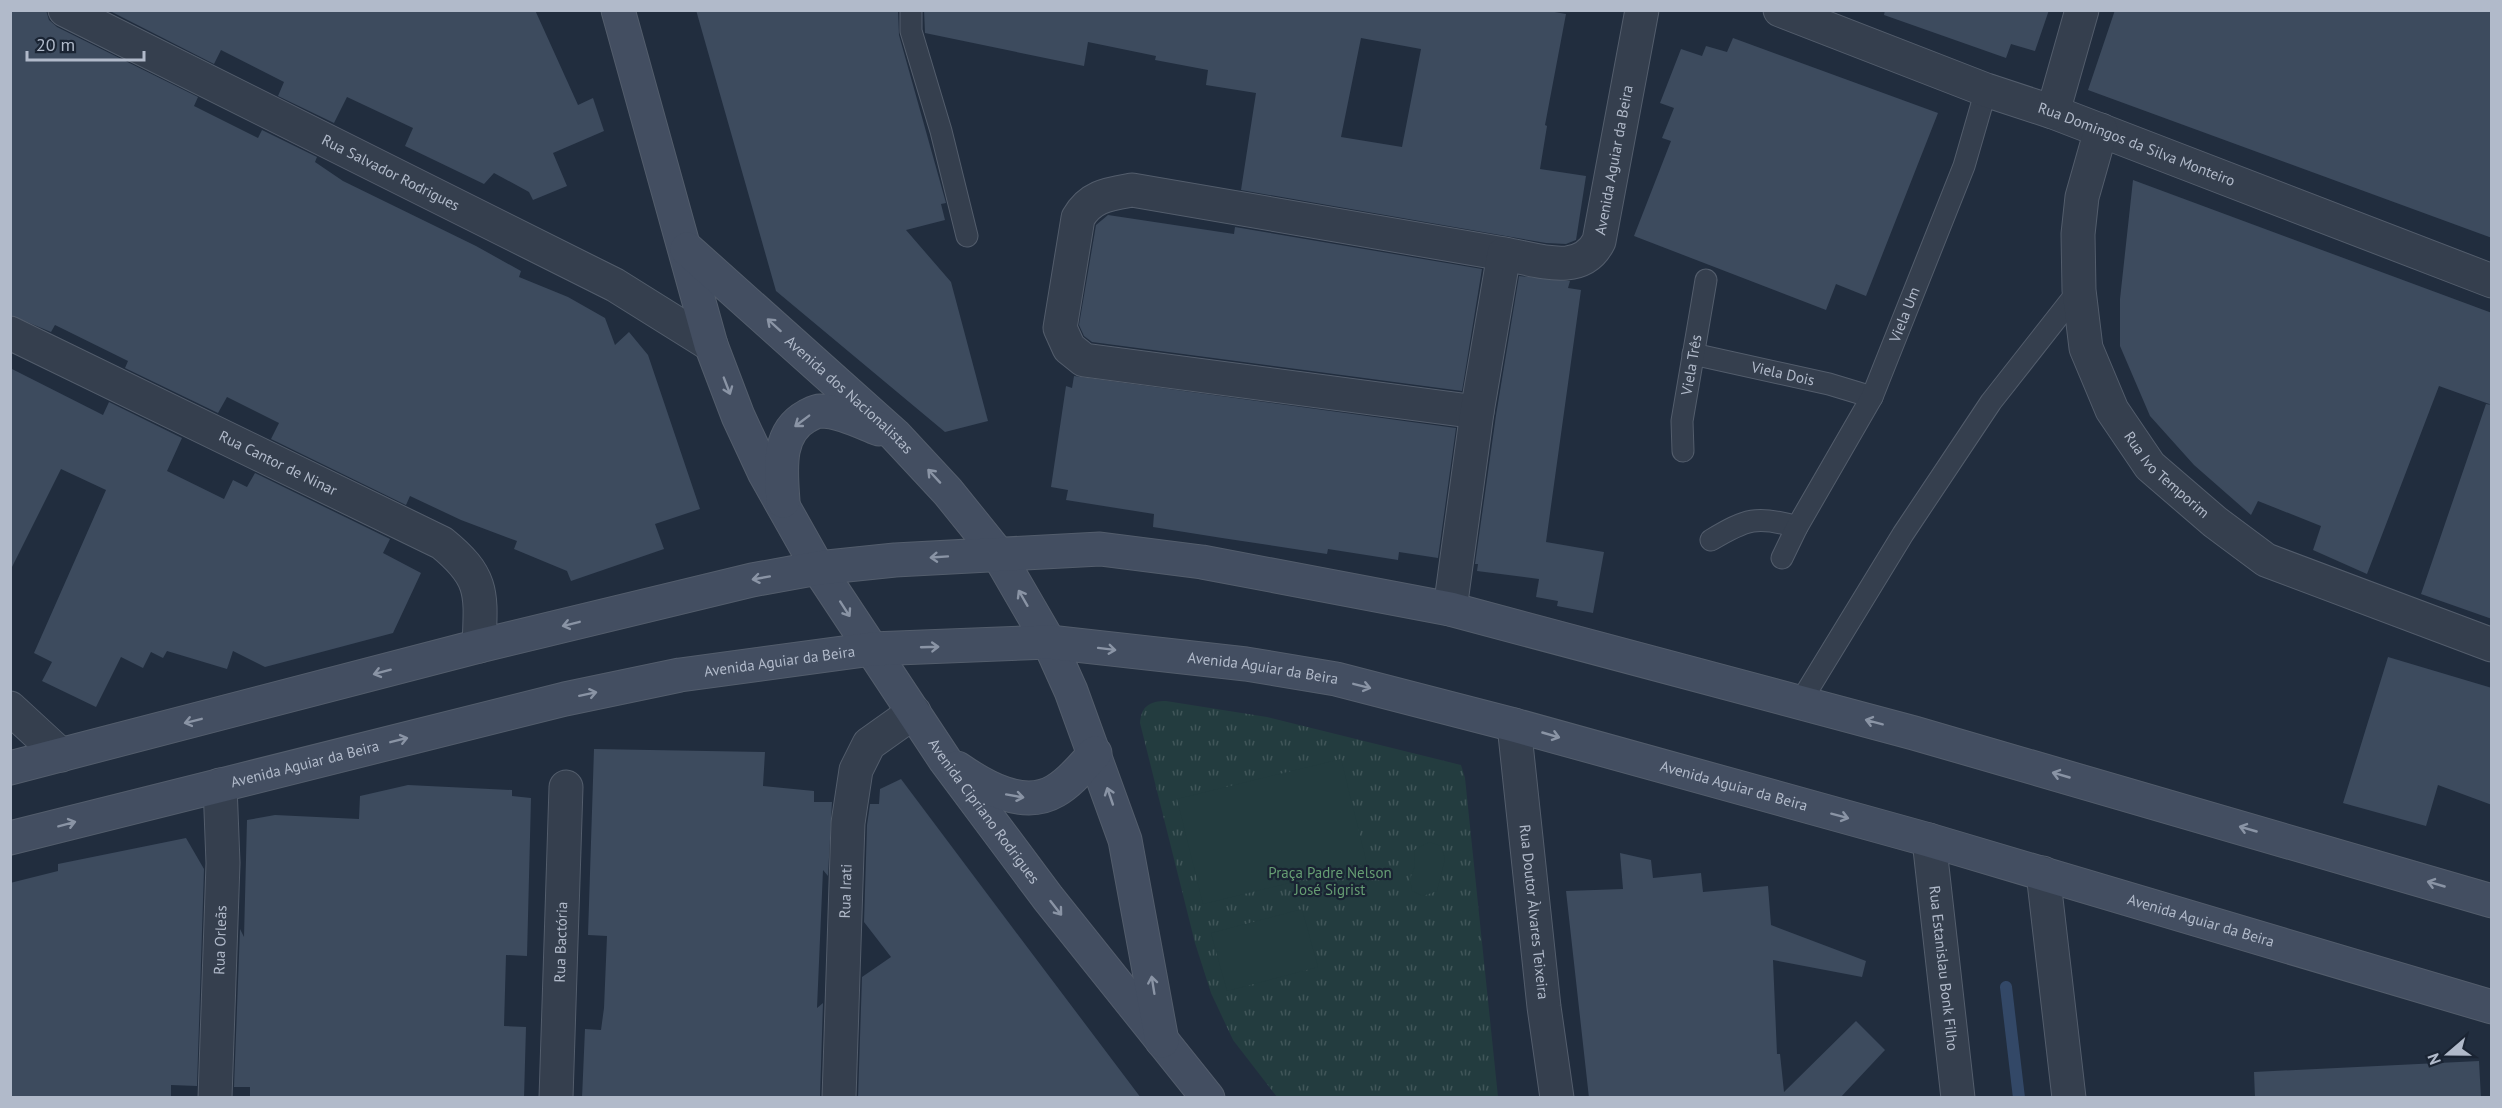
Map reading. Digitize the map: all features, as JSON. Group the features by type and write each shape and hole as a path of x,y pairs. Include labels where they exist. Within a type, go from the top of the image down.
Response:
{"main road":[{"path":"618,10 687,249 711,345 738,416 783,506 818,568"},
{"name":"Avenida dos Nacionalistas","path":"687,249 895,435 948,492 998,554"},
{"path":"783,506 780,468 786,437 798,421 818,411 840,414 895,435"},
{"path":"10,768 479,646 752,580 818,568 998,554 1111,551 1202,562 1450,609 1801,701 2492,901"},
{"path":"998,554 1049,642 1095,753 1125,840 1144,931 1162,1043"},
{"name":"Avenida Cipriano Rodrigues","path":"818,568 945,760 1048,898 1208,1098"},
{"name":"Avenida Aguiar da Beira","path":"10,838 565,699 645,682 793,658 872,649 1049,642 1246,664 1336,679 1514,725 1929,840 2492,1007"},
{"path":"945,760 975,781 1008,795 1033,799 1054,792 1073,777 1095,753"}],"street":[{"name":"Rua Salvador Rodrigues","path":"65,10 615,285 711,345"},
{"name":"Avenida Aguiar da Beira","path":"1504,254 1566,264 1580,261 1593,253 1599,241 1642,10"},
{"name":"Rua Domingos da Silva Monteiro","path":"1780,10 1986,90 2101,130 2492,281"},
{"path":"2053,112 2082,10"},
{"name":"Rua Ivo Temporim","path":"2101,130 2082,197 2078,234 2079,290 2086,348 2112,410 2150,466 2215,522 2266,560 2492,645"},
{"path":"1450,609 1477,412 1504,254 1132,190 1107,194 1085,205 1078,218 1060,328 1070,348 1084,360 1477,412"},
{"name":"Rua Cantor de Ninar","path":"10,333 442,543 464,561 476,580 481,606 479,646"},
{"path":"10,708 61,755"},
{"name":"Rua Irati","path":"839,1098 848,823 856,770 869,744 914,712"},
{"name":"Rua Doutor Àlvares Teixeira","path":"1514,725 1544,1007 1557,1098"},
{"name":"Rua Orleãs","path":"215,1098 223,863 220,785"},
{"name":"Rua Bactória","path":"556,1098 566,787"},
{"name":"Rua Estanislau Bonk Filho","path":"1929,840 1958,1098"},
{"path":"2043,873 2069,1098"}],"lane":[{"path":"911,10 911,30 941,131 967,236"},
{"name":"Viela Um","path":"1782,558 1797,527 1872,397 1964,166 1986,90"},
{"name":"Viela Três","path":"1683,451 1682,421 1706,280"},
{"path":"1801,701 1903,534 1991,402 2079,290"},
{"name":"Viela Dois","path":"1693,354 1829,384 1872,397"},
{"path":"1711,540 1740,522 1755,519 1770,519 1797,527"}],"green space":[{"name":"Praça Padre Nelson José Sigrist","path":"1166,701 1267,717 1461,765 1465,778 1498,1097 1277,1097 1233,1040 1211,993 1195,943 1140,723 1142,712 1147,706 1151,703"},
{"path":"1341,759 1367,864 1203,904 1177,799"},
{"path":"1429,842 1441,846 1445,859 1437,891 1423,896 1412,891 1410,879 1415,866 1414,850"},
{"path":"1302,909 1318,967 1227,991 1211,933"}],"building":[{"path":"10,10 46,10 49,20 57,27 198,97 194,106 258,138 262,130 317,157 315,162 343,181 476,246 521,271 519,277 568,297 605,318 615,345 629,332 648,355 700,509 655,524 664,549 571,581 567,571 514,549 517,541 461,520 410,496 406,505 271,439 279,423 227,397 218,413 125,368 128,361 55,325 51,332 10,315"},
{"path":"108,10 535,10 578,105 593,98 604,131 553,153 567,186 533,200 529,192 494,173 484,184 405,146 413,128 347,97 334,123 278,96 284,82 221,50 214,64"},
{"path":"696,10 898,10 899,35 946,203 941,204 945,220 906,230 951,282 988,421 945,432 776,291"},
{"path":"924,10 1543,10 1566,14 1545,125 1547,126 1540,169 1586,176 1576,240 1566,244 1546,243 1241,190 1256,93 1206,85 1208,70 1155,60 1156,56 1088,42 1084,66 925,33","holes":["1361,38 1421,49 1402,147 1341,137"]},
{"path":"1885,10 2049,10 2035,51 2011,44 2006,58 1884,15"},
{"path":"2115,10 2492,10 2492,238 2088,90"},
{"path":"1733,38 1938,113 1866,296 1836,284 1826,310 1634,236 1671,141 1662,138 1674,108 1660,103 1681,49 1702,56 1706,46 1727,52"},
{"path":"2133,180 2492,313 2492,405 2439,386 2367,574 2313,550 2321,526 2258,501 2251,515 2194,465 2150,416 2120,346 2120,299"},
{"path":"1108,215 1234,234 1235,227 1482,269 1462,391 1092,342 1084,336 1079,325 1096,225"},
{"path":"1519,276 1570,281 1568,288 1581,290 1546,542 1604,552 1593,613 1557,606 1558,601 1536,597 1539,579 1477,571 1478,564 1475,564"},
{"path":"10,368 103,415 109,402 182,438 167,471 224,499 233,480 247,487 255,473 390,539 383,553 421,573 393,633 265,667 233,651 227,669 167,651 163,658 151,652 143,668 121,657 96,707 42,681 52,662 34,653 106,490 61,469 10,571"},
{"path":"1074,376 1456,428 1438,558 1399,552 1398,560 1328,549 1327,554 1222,538 1153,527 1154,514 1066,500 1068,490 1051,487 1066,386 1072,388"},
{"path":"2486,404 2492,405 2492,619 2421,594"},
{"path":"2388,657 2492,688 2492,805 2438,785 2426,826 2343,803"},
{"path":"594,749 765,752 763,786 814,791 814,802 832,802 828,876 823,870 817,1008 823,1003 820,1098 582,1098 585,1029 601,1030 607,936 588,935"},
{"path":"901,779 1141,1098 858,1098 862,977 891,957 864,922 867,825 870,804 879,804 880,789"},
{"path":"408,785 512,790 512,796 531,798 527,956 506,955 504,1026 526,1027 524,1098 250,1098 250,1087 234,1087 240,929 244,937 247,820 275,815 359,819 360,796"},
{"path":"186,838 204,869 197,1086 171,1085 171,1098 10,1098 10,883 58,871 58,864"},
{"path":"1620,853 1651,860 1653,878 1701,873 1703,892 1768,886 1771,925 1866,961 1862,977 1773,960 1777,1054 1780,1054 1784,1092 1856,1021 1885,1050 1840,1098 1589,1098 1566,891 1623,889"},
{"path":"2479,1061 2481,1098 2255,1098 2254,1072"}],"waterway":[{"path":"2006,987 2019,1098"}]}
